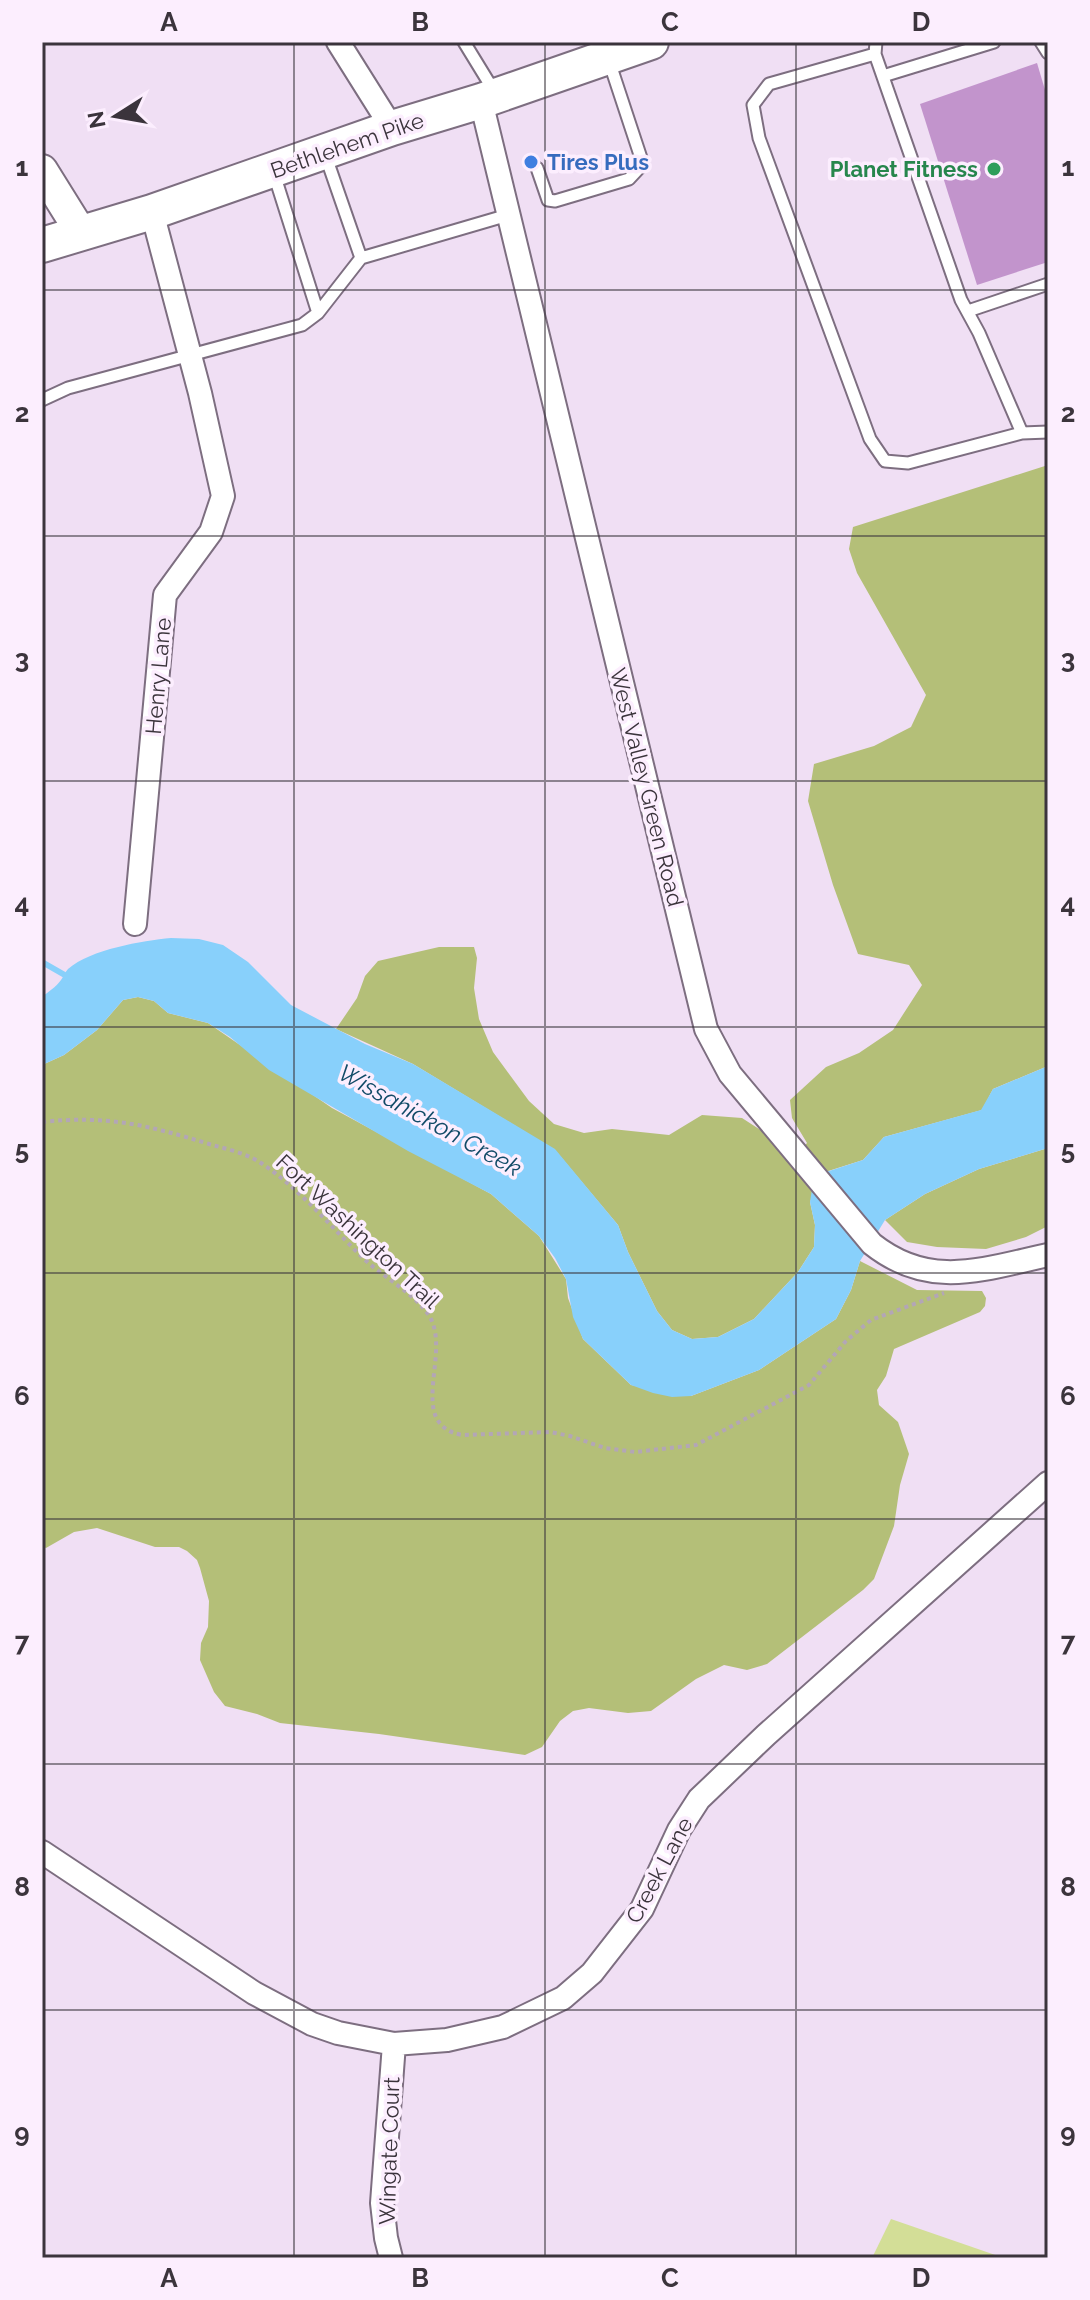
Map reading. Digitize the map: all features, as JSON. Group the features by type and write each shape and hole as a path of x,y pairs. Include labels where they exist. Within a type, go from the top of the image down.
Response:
{"main road":[{"name":"Bethlehem Pike","path":"42,245 80,231 152,212 644,43"}],"street":[{"path":"338,42 392,128"},
{"name":"West Valley Green Road","path":"489,98 508,215 706,1029 730,1074 872,1244 902,1264 948,1273 1048,1255"},
{"path":"42,170 80,231"},
{"name":"Henry Lane","path":"135,924 165,595 211,532 223,496 200,393 152,212"},
{"name":"Creek Lane","path":"42,1852 282,2009 338,2033 394,2044 447,2040 503,2027 559,2000 586,1978 642,1909 679,1830 699,1799 766,1735 1048,1483"},
{"name":"Wingate Court","path":"391,2258 382,2203 394,2044"}],"lane":[{"path":"464,42 489,98"},
{"path":"883,76 994,42"},
{"path":"1041,42 1048,53"},
{"path":"1022,433 961,300 876,48 769,84 753,105 759,138 870,439 885,461 908,463 1022,433 1048,432"},
{"path":"537,168 548,200 555,201 629,179 643,164 608,57"},
{"path":"324,152 361,258"},
{"path":"273,170 318,313"},
{"path":"42,400 68,388 302,325 318,313 361,258 508,215"},
{"path":"968,311 1048,284"}],"path":[{"name":"Fort Washington Trail","path":"42,1122 90,1118 132,1122 260,1162 427,1313 437,1336 432,1404 441,1427 451,1433 550,1432 618,1451 635,1452 696,1445 809,1385 861,1327 893,1311"}],"green space":[{"path":"1048,465 1048,1066 993,1089 982,1110 884,1137 863,1160 822,1173 810,1202 815,1225 814,1247 798,1272 754,1319 718,1337 692,1339 672,1330 657,1311 618,1225 555,1150 413,1064 336,1029 357,998 365,976 378,961 439,947 474,947 477,958 474,988 479,1019 493,1052 529,1101 554,1124 584,1133 612,1129 669,1135 702,1115 742,1118 770,1136 792,1160 807,1143 792,1118 790,1100 826,1067 859,1053 893,1030 922,985 909,965 858,954 808,801 814,764 874,746 911,727 926,695 857,573 849,549 853,527"},
{"path":"138,997 154,1001 168,1013 208,1023 332,1108 491,1194 539,1236 566,1279 568,1298 583,1339 631,1385 691,1396 759,1370 836,1319 851,1290 860,1261 917,1290 982,1291 986,1298 980,1312 894,1349 886,1376 877,1390 879,1405 898,1422 909,1454 900,1485 894,1526 874,1579 767,1664 747,1670 724,1665 696,1679 651,1711 628,1713 589,1708 573,1711 560,1721 542,1747 525,1755 280,1723 225,1706 214,1692 200,1660 201,1643 208,1627 209,1601 197,1560 187,1551 179,1547 155,1547 97,1528 74,1532 46,1548 42,1546 42,1065 64,1055 97,1030 123,1000"},
{"path":"1048,1148 1048,1226 1026,1237 986,1249 937,1247 907,1242 885,1220 925,1194 979,1169"},
{"path":"891,2219 1004,2258 872,2258"}],"water":[{"name":"Wissahickon Creek","path":"171,938 199,939 223,945 248,962 291,1005 365,1044 413,1064 555,1149 618,1225 657,1311 672,1330 692,1339 718,1337 754,1319 798,1272 814,1247 815,1225 810,1202 813,1183 823,1173 863,1160 884,1137 981,1110 993,1089 1048,1066 1048,1148 979,1169 925,1194 885,1220 860,1261 851,1290 836,1319 759,1370 691,1396 672,1397 653,1393 631,1385 583,1339 573,1317 566,1279 555,1258 539,1236 491,1194 408,1151 269,1070 208,1023 168,1013 154,1001 138,997 123,1000 97,1030 64,1055 42,1065 42,997 59,983 68,969 103,951"}],"building":[{"name":"Planet Fitness","path":"1037,63 1048,100 1048,262 977,285 920,104"}],"waterway":[{"path":"42,962 70,978"}],"place":[{"name":"Tires Plus","path":"531,162"},
{"name":"Planet Fitness","path":"994,169"}]}
